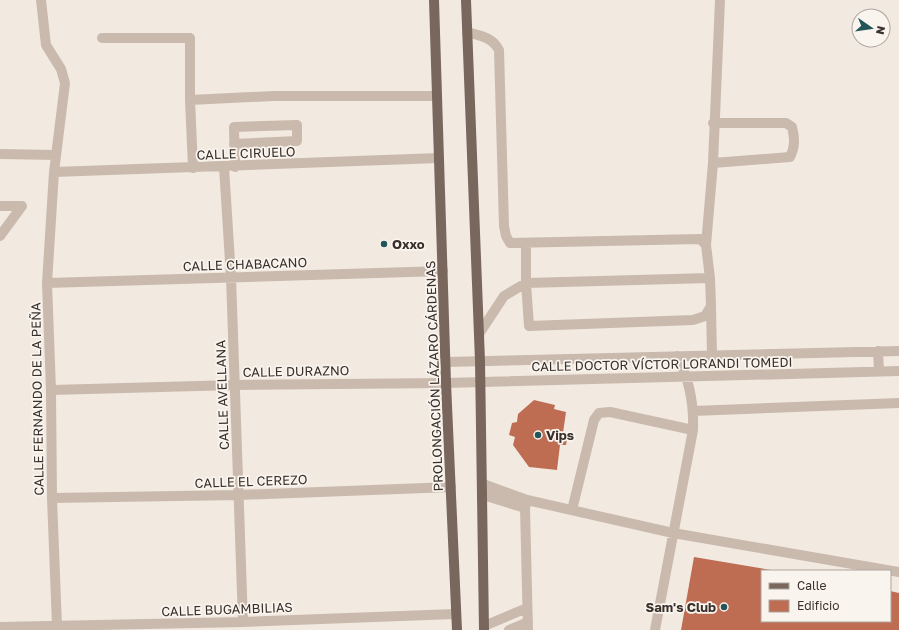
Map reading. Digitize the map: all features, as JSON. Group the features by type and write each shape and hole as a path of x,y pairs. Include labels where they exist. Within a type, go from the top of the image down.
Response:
{"main road":[{"name":"PROLONGACIÓN LÁZARO CÁRDENAS","path":"434,0 445,362 455,614 457,630"},
{"path":"466,0 480,361 484,628"}],"street":[{"name":"CALLE FERNANDO DE LA PEÑA","path":"41,0 46,45 61,69 65,83 54,172 47,283 51,390 52,498 57,626"},
{"path":"712,355 710,278 706,245 713,163 713,123 720,0"},
{"path":"467,32 490,39 496,44 499,50 506,236 510,243 690,238 700,239 706,245"},
{"path":"102,38 190,38 190,100 193,168"},
{"path":"190,100 274,96 437,96"},
{"path":"713,123 786,123 792,127 794,138 794,149 790,157 713,163"},
{"path":"234,144 297,141 297,125 234,127 234,144 235,167"},
{"path":"0,154 56,155"},
{"name":"CALLE CIRUELO","path":"54,172 235,167 439,158"},
{"name":"CALLE AVELLANA","path":"224,167 231,277 243,622"},
{"path":"0,206 22,206 0,236"},
{"path":"526,243 526,283 529,326 694,320 705,316 711,306"},
{"name":"CALLE CHABACANO","path":"47,283 443,270"},
{"path":"479,334 504,296 526,283 710,278"},
{"path":"878,351 879,372"},
{"name":"CALLE DOCTOR VÍCTOR LORANDI TOMEDI","path":"445,362 899,351"},
{"path":"655,630 693,430 691,391 687,376 678,356"},
{"name":"CALLE DOCTOR VÍCTOR LORANDI TOMEDI","path":"446,383 899,371"},
{"name":"CALLE DURAZNO","path":"51,390 235,385 446,383"},
{"path":"693,411 899,403"},
{"path":"572,510 594,420 600,413 610,412 693,430"},
{"name":"CALLE EL CEREZO","path":"52,498 239,495 451,487"},
{"path":"483,490 526,504 572,510 673,534 887,570"},
{"path":"509,630 528,626 526,504"},
{"path":"484,628 527,608"},
{"name":"CALLE BUGAMBILIAS","path":"0,627 243,622 455,614"}],"building":[{"name":"Vips","path":"534,400 555,405 554,409 566,412 563,433 568,434 566,445 560,445 557,470 529,467 513,445 515,437 509,435 512,423 517,422 518,414"},
{"name":"Sam's Club","path":"694,557 771,570 761,570 761,622 891,622 891,591 899,593 899,630 681,630"}],"place":[{"name":"Oxxo","path":"384,244"},
{"name":"Vips","path":"538,435"},
{"name":"Sam's Club","path":"724,607"}]}
